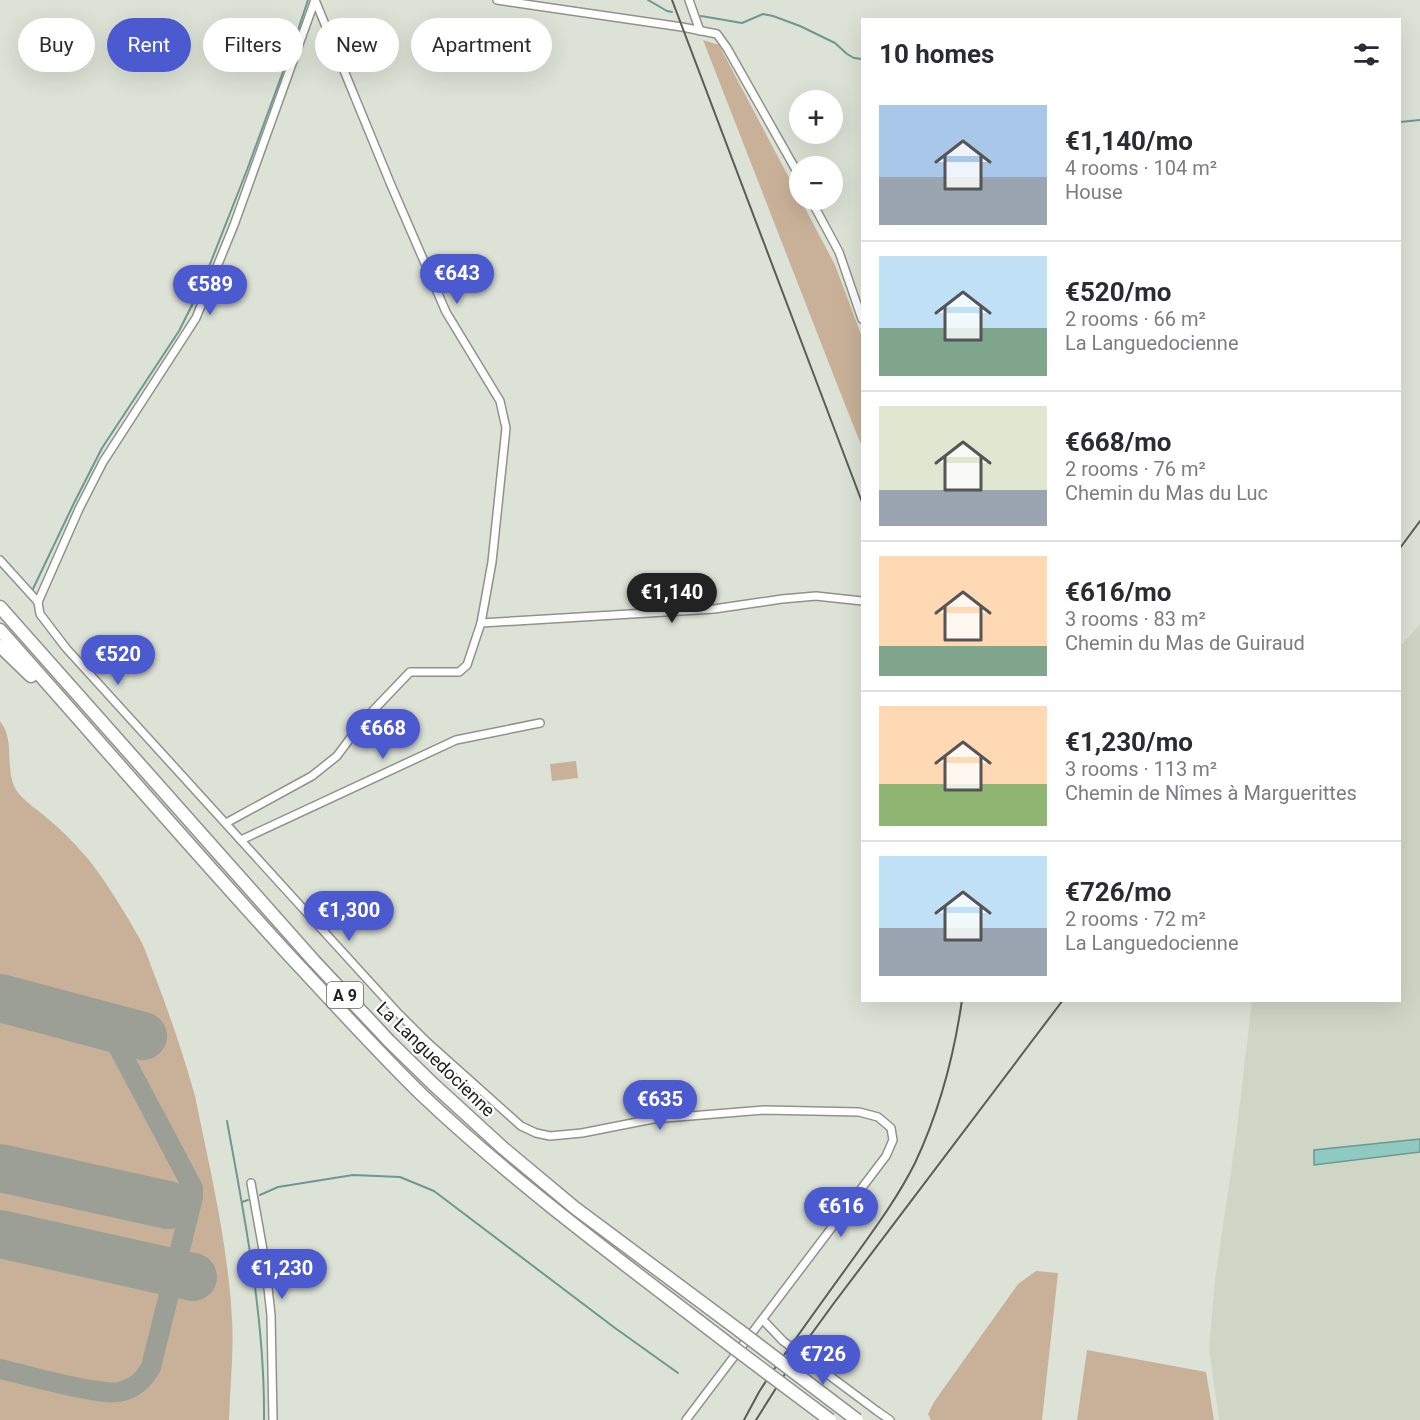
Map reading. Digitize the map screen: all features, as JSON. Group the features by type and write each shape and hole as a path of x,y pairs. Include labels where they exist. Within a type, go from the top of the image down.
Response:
{"highway":[{"name":"La Languedocienne","path":"0,607 314,962 433,1084 503,1148 575,1208 858,1420"},
{"name":"La Languedocienne","path":"0,630 270,934 423,1096 533,1192 607,1251 830,1420"},
{"path":"0,646 33,678 55,692"}],"street":[{"path":"315,0 234,225 196,318 104,462 38,602 40,615 398,1013 521,1126 550,1136 582,1133 653,1119 765,1110 859,1112 878,1117 891,1128 893,1140 886,1156 686,1420"},
{"path":"226,823 312,776 337,756 363,721 410,672 459,672 467,665 482,622 492,562 506,428 500,401 446,312 315,0"},
{"path":"497,0 717,34 789,158"},
{"path":"689,0 700,31"},
{"path":"816,210 839,252 861,316"},
{"path":"0,560 38,602"},
{"path":"482,622 714,609 816,596 861,601"},
{"path":"241,840 456,740 540,723"},
{"path":"251,1183 266,1261 271,1315 273,1420"},
{"path":"763,1320 783,1341 890,1420"}],"shaded area":[{"path":"703,40 719,45 789,178 789,210 806,210 835,265 861,334 861,444"},
{"path":"1420,624 1420,1420 1219,1420 1209,1348 1215,1280 1236,1137 1252,1002 1401,1002 1401,646"},
{"path":"0,721 8,738 11,777 14,786 22,797 79,849 110,889 143,946 177,1038 195,1096 227,1263 232,1331 229,1420 0,1420"},
{"path":"576,761 578,778 552,781 550,764"},
{"path":"1036,1271 1058,1273 1042,1420 931,1420 928,1414 934,1402 1018,1284"},
{"path":"1087,1350 1206,1372 1214,1420 1077,1420"}],"water":[{"path":"1420,1139 1420,1152 1314,1165 1314,1150"}],"waterway":[{"path":"32,591 102,448 179,331 201,287 247,170 308,0"},
{"path":"648,0 672,12"},
{"path":"701,16 742,23 763,14 773,16 835,43 847,54 861,59"},
{"path":"1401,122 1420,120"},
{"path":"227,1121 247,1232 257,1307 264,1420"},
{"path":"260,1195 278,1187 353,1175 400,1177 434,1191 678,1373"},
{"path":"242,1202 248,1200"}],"taxiway":[{"path":"0,1369 68,1386 112,1393 134,1386 142,1380 151,1367 193,1197 193,1188 107,1026"},
{"path":"168,1205 189,1210"}],"runway":[{"path":"0,998 143,1036"},
{"path":"0,1168 168,1205"},
{"path":"0,1234 193,1277"}],"railway":[{"path":"672,0 861,499"},
{"path":"1401,547 1420,521"},
{"path":"744,1420 768,1378 882,1218 915,1163 924,1144 944,1083 955,1042 962,1002"},
{"path":"756,1420 802,1347 834,1303 1061,1002"}]}
